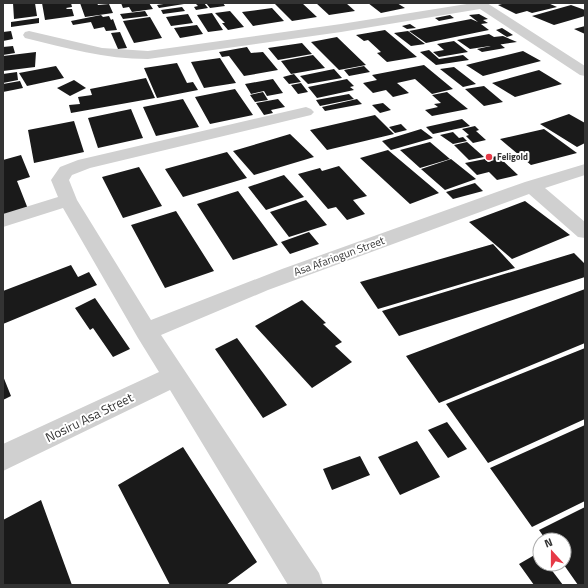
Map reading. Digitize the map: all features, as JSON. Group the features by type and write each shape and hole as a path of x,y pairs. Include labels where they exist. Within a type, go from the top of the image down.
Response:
{"street":[{"path":"29,35 91,51 128,56 148,55 341,28 481,4 585,72"},
{"path":"306,112 84,164 66,171 60,180 68,200 146,332 307,585"},
{"name":"Asa Afariogun Street","path":"146,332 195,310 267,282 531,186 585,169"},
{"path":"531,186 585,232"},
{"path":"3,221 68,200"},
{"name":"Nosiru Asa Street","path":"3,458 175,376"}],"building":[{"path":"13,3 35,3 37,16 14,19"},
{"path":"42,3 71,3 72,7 66,8 72,9 74,16 45,20"},
{"path":"80,3 97,3 98,5 109,4 113,13 85,17"},
{"path":"121,3 149,3 153,9 132,12 129,7 123,8"},
{"path":"170,3 184,4 159,8 157,5"},
{"path":"204,3 208,8 196,10 194,7 198,6 196,4"},
{"path":"206,3 223,3 225,6 210,8"},
{"path":"274,3 302,3 317,17 292,21"},
{"path":"316,3 346,3 355,11 329,15"},
{"path":"368,3 397,3 405,8 381,13"},
{"path":"506,3 548,3 557,7 532,13 527,11 516,14 498,5"},
{"path":"571,5 585,10 585,16 554,25 532,16"},
{"path":"182,7 185,11 163,14 161,10"},
{"path":"272,8 284,21 253,26 242,12"},
{"path":"145,11 148,16 123,19 120,14"},
{"path":"230,11 244,27 228,30 222,23 225,23 215,13"},
{"path":"212,13 223,30 208,32 197,15"},
{"path":"188,14 193,23 171,26 166,17"},
{"path":"479,14 488,19 483,20 488,23 481,24 489,30 426,43 409,31 471,19 478,22 469,15"},
{"path":"101,15 103,17 109,16 111,20 113,19 117,30 106,31 104,27 94,29 91,22 73,25 71,21"},
{"path":"450,15 454,18 439,21 435,18"},
{"path":"150,17 162,38 134,43 123,21"},
{"path":"39,18 39,23 11,27 11,22"},
{"path":"410,24 416,28 407,29 402,26"},
{"path":"197,25 203,34 180,38 174,28"},
{"path":"585,26 585,34 574,29"},
{"path":"502,28 513,35 507,37 496,30"},
{"path":"385,30 417,57 387,62 377,53 381,52 368,40 364,41 356,35"},
{"path":"11,31 13,39 3,41 3,32"},
{"path":"408,31 425,44 411,46 394,33"},
{"path":"120,32 127,48 118,49 111,33"},
{"path":"489,34 494,37 503,36 517,42 470,49 457,40"},
{"path":"337,37 366,65 339,70 311,42"},
{"path":"454,41 468,52 439,57 433,52 444,50 437,44"},
{"path":"302,43 312,54 278,60 268,48"},
{"path":"500,44 505,48 482,52 477,49"},
{"path":"13,46 15,53 3,55 3,47"},
{"path":"247,47 251,53 263,52 278,70 244,76 229,56 222,57 219,52"},
{"path":"429,50 439,59 463,55 469,60 436,65 420,52"},
{"path":"523,51 541,61 483,76 466,65"},
{"path":"36,52 35,67 3,71 3,56"},
{"path":"313,55 325,68 291,74 281,61"},
{"path":"220,58 236,83 204,88 191,62"},
{"path":"177,63 187,83 193,82 198,90 157,98 144,68"},
{"path":"424,65 453,89 432,94 415,79 397,83 409,93 393,97 386,90 373,93 363,83 377,80 372,75"},
{"path":"56,66 64,78 27,86 19,73"},
{"path":"364,66 370,72 349,76 344,70"},
{"path":"454,67 476,84 463,87 440,69"},
{"path":"334,69 342,78 308,84 300,76"},
{"path":"539,70 562,84 515,97 492,83"},
{"path":"17,72 18,80 3,83 3,74"},
{"path":"294,74 301,82 289,84 283,77"},
{"path":"146,78 155,98 71,113 69,105 80,104 78,97 92,95 90,89"},
{"path":"273,79 283,93 267,96 264,91 251,94 245,84"},
{"path":"347,79 354,86 350,87 354,90 317,98 308,87"},
{"path":"74,80 86,88 70,96 57,88"},
{"path":"20,81 23,88 3,92 3,84"},
{"path":"301,83 308,92 298,94 291,85"},
{"path":"484,86 503,102 484,106 465,89"},
{"path":"235,89 253,115 210,124 195,97"},
{"path":"263,92 268,100 255,102 250,95"},
{"path":"447,92 468,109 432,116 425,110 438,107 434,104 441,103 432,95"},
{"path":"349,94 354,99 320,106 316,100"},
{"path":"183,99 199,127 156,136 143,107"},
{"path":"278,99 285,107 271,110 273,113 264,115 256,103"},
{"path":"357,99 362,104 325,111 322,107"},
{"path":"383,103 391,110 380,113 372,105"},
{"path":"131,109 143,138 98,148 88,118"},
{"path":"569,114 585,123 585,143 577,147 540,124"},
{"path":"375,115 394,134 327,150 310,130"},
{"path":"462,119 470,126 433,134 426,127"},
{"path":"74,121 84,152 34,163 28,130"},
{"path":"401,124 407,130 395,133 389,127"},
{"path":"475,126 479,130 476,131 486,140 473,143 466,136 469,135 462,129"},
{"path":"421,129 433,138 391,150 382,141"},
{"path":"544,129 577,153 531,165 500,139"},
{"path":"453,132 459,138 463,137 467,141 453,144 440,135"},
{"path":"290,134 314,157 254,175 233,151"},
{"path":"430,142 450,159 420,168 400,150"},
{"path":"467,142 484,157 469,160 454,145"},
{"path":"388,150 439,193 410,204 360,158"},
{"path":"227,152 247,178 183,197 165,169"},
{"path":"21,155 30,177 17,181 28,209 3,217 3,160"},
{"path":"498,156 518,175 497,180 489,172 477,175 465,163 485,159 488,162 494,160 491,157"},
{"path":"451,159 476,179 445,190 421,169"},
{"path":"339,166 367,196 353,200 365,214 347,220 336,207 328,209 298,174 320,168 322,171"},
{"path":"139,167 162,206 123,218 102,177"},
{"path":"284,175 304,197 266,210 248,187"},
{"path":"475,183 483,191 453,199 446,192"},
{"path":"238,191 278,245 233,260 197,204"},
{"path":"306,200 327,225 289,237 270,212"},
{"path":"525,201 570,235 512,259 469,222"},
{"path":"176,211 214,271 165,288 131,225"},
{"path":"309,232 319,244 290,254 281,242"},
{"path":"493,244 515,268 378,309 360,282"},
{"path":"574,253 585,264 585,277 399,336 382,311"},
{"path":"71,265 78,277 89,272 97,285 3,324 3,291"},
{"path":"585,289 585,343 439,403 406,356"},
{"path":"95,298 130,349 113,357 93,328 90,330 75,308"},
{"path":"302,300 326,323 323,324 342,342 335,346 352,362 312,388 255,326"},
{"path":"237,338 287,405 263,418 215,349"},
{"path":"585,348 585,419 488,463 446,404"},
{"path":"3,376 11,396 3,400"},
{"path":"447,422 467,449 448,458 428,430"},
{"path":"585,425 585,501 532,527 490,468"},
{"path":"417,441 440,477 400,495 378,457"},
{"path":"183,447 257,562 226,585 170,585 118,485"},
{"path":"360,456 370,475 332,490 323,469"},
{"path":"41,500 72,585 3,585 3,520"},
{"path":"585,507 585,585 578,585 569,572 572,572 572,532 540,532 539,530"},
{"path":"532,556 532,572 553,572 563,585 534,585 519,564"}],"place":[{"name":"Feligold","path":"489,157"}]}
